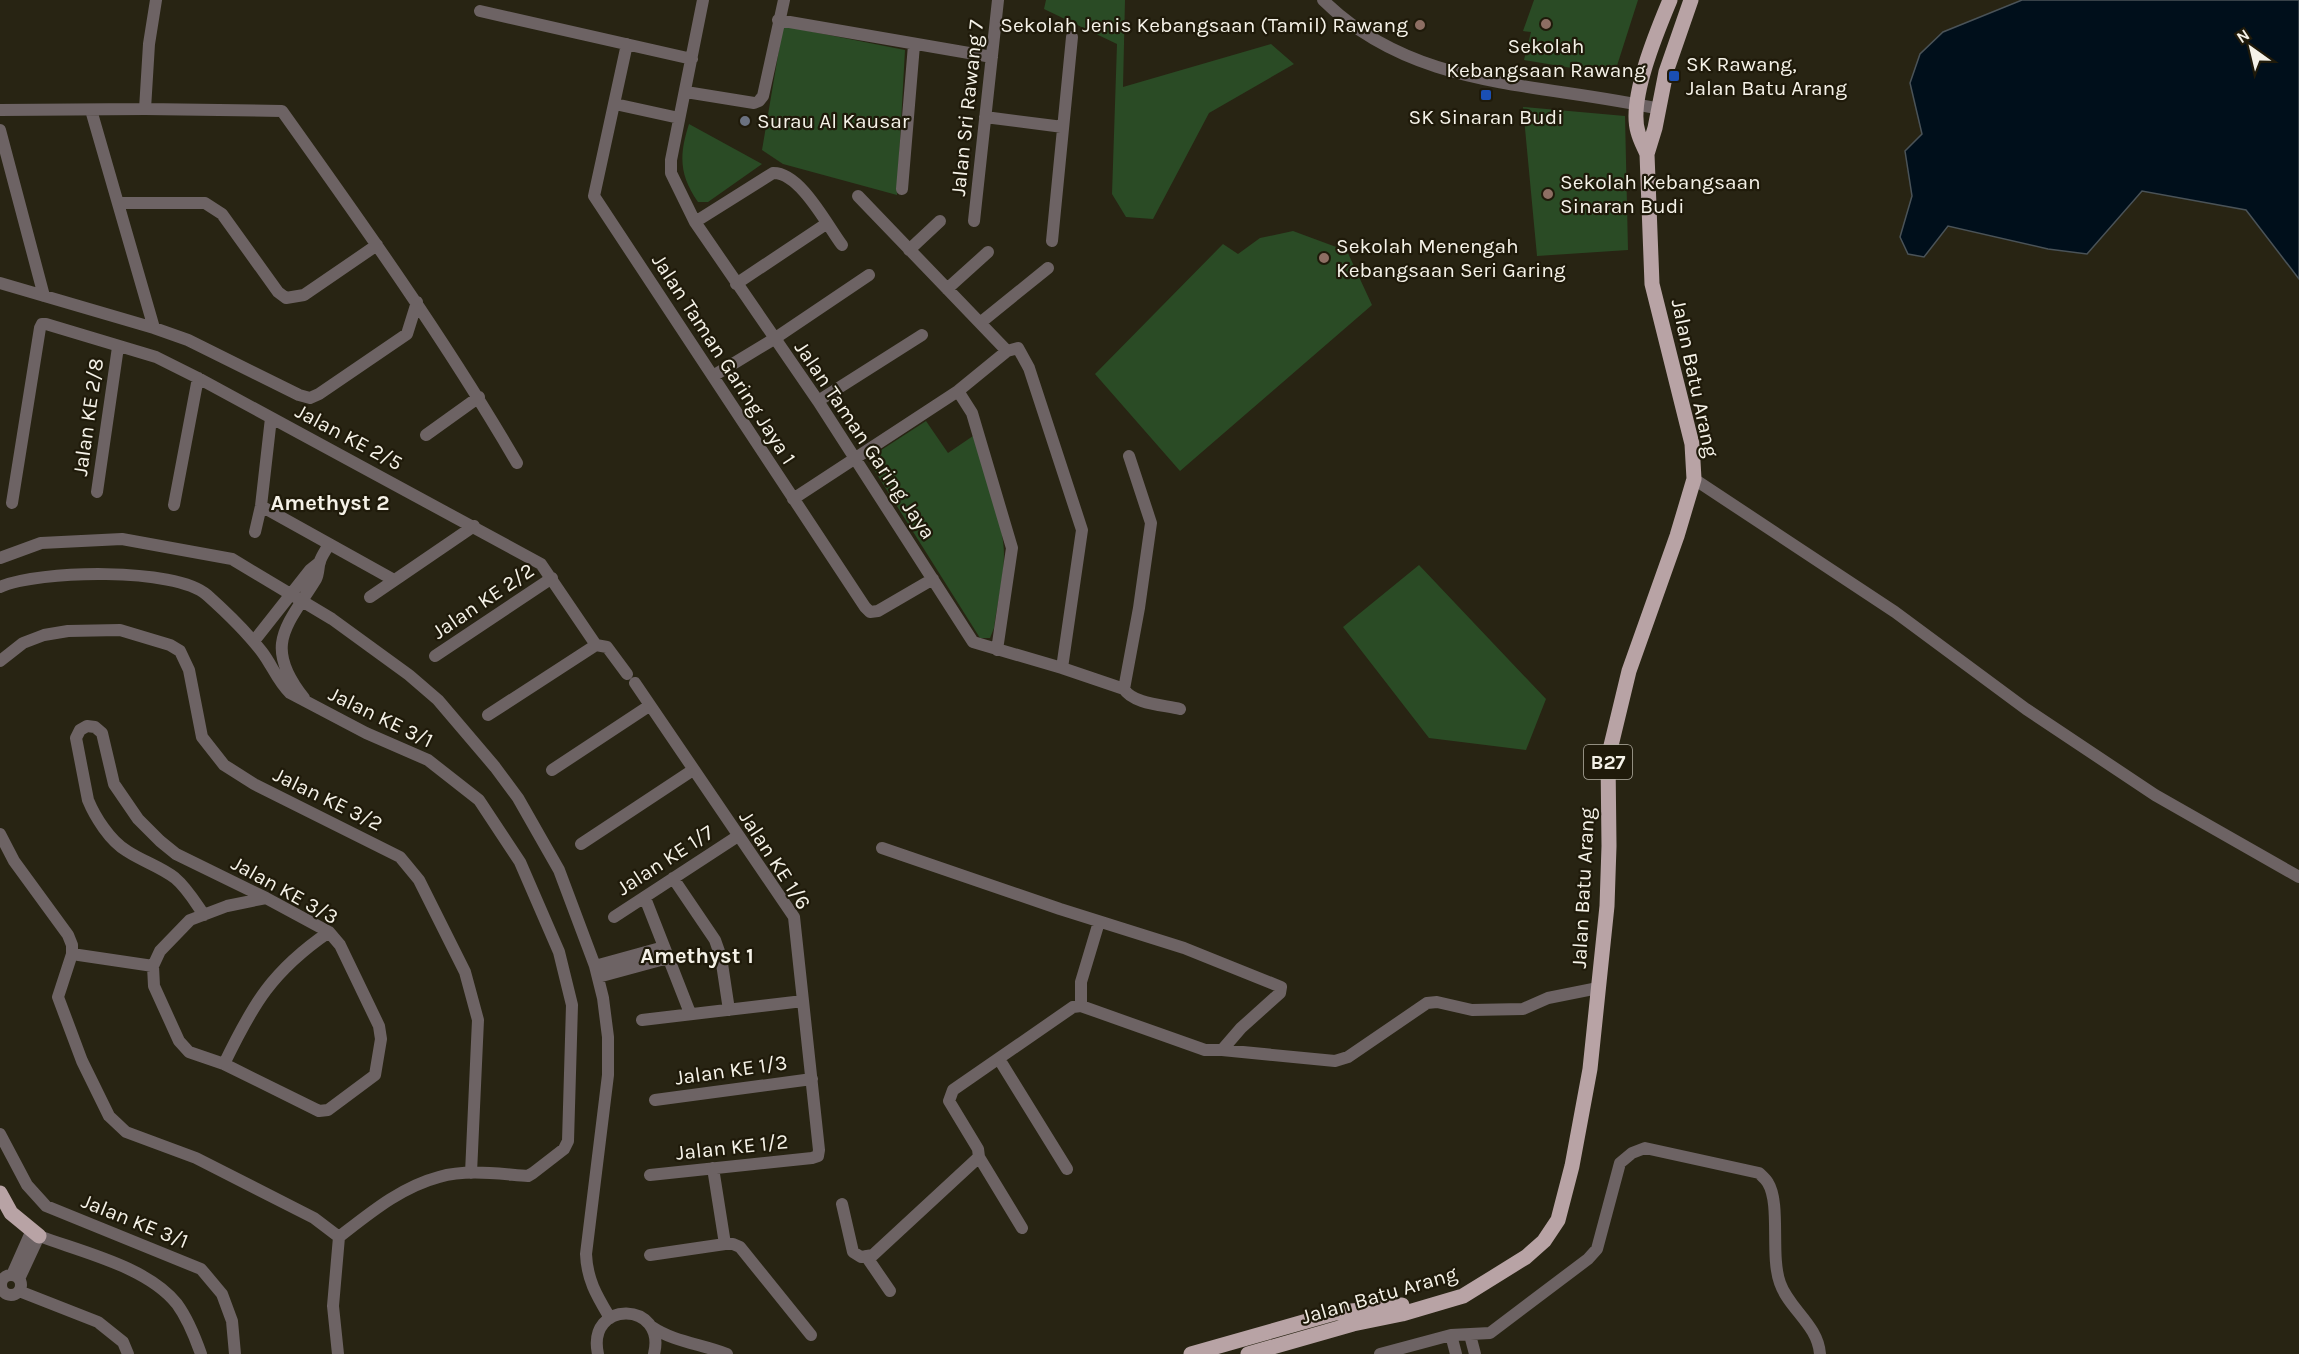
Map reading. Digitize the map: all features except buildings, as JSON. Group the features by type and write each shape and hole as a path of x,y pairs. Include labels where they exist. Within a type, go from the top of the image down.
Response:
{"main road":[{"name":"Jalan Batu Arang","path":"1647,154 1637,130 1637,104 1646,65 1670,0"},
{"name":"Jalan Batu Arang","path":"1248,1354 1276,1349 1353,1324 1402,1314 1463,1296 1526,1257 1544,1241 1558,1220 1572,1166 1590,1069 1606,906 1609,846 1608,758 1629,671 1671,556 1694,479 1690,433 1653,284 1647,154 1666,72 1690,0"},
{"path":"0,1193 11,1214 35,1233"},
{"path":"1191,1354 1335,1314 1400,1304 1424,1306"},
{"path":"1239,1354 1254,1336"},
{"path":"1211,1348 1227,1350 1233,1354"}],"street":[{"path":"145,109 149,44 156,0"},
{"name":"Jalan Taman Garing Jaya","path":"703,0 671,160 671,173 695,222 818,401 973,642 1124,689 1139,699 1180,709"},
{"path":"686,92 754,104 759,101 763,96 784,0"},
{"name":"Jalan Sri Rawang 7","path":"974,221 998,0"},
{"path":"1323,0 1353,27 1398,53 1425,64 1490,82 1659,109"},
{"path":"480,11 692,59"},
{"path":"778,20 992,57"},
{"path":"1052,241 1072,37"},
{"name":"Jalan Taman Garing Jaya 1","path":"627,45 594,196 870,612 878,611 933,579"},
{"path":"902,189 914,45"},
{"path":"615,104 679,118"},
{"path":"0,110 282,111 417,302 479,397 517,463"},
{"path":"91,110 120,203 154,328"},
{"path":"985,117 1063,127"},
{"path":"0,130 44,296"},
{"path":"695,222 773,173 780,173 799,186 809,197 842,245"},
{"path":"858,196 1007,351"},
{"path":"120,203 205,203 214,208 222,214 278,292 286,298 304,296 376,245"},
{"path":"909,250 940,221"},
{"path":"736,284 826,224"},
{"path":"947,289 988,252"},
{"path":"980,323 1048,268"},
{"path":"713,376 774,339 869,275"},
{"path":"0,283 188,340 299,395 310,398 407,334 417,302"},
{"name":"Jalan KE 2/5","path":"12,503 42,324 156,357 541,564 596,645"},
{"path":"818,401 922,335"},
{"name":"Jalan KE 2/8","path":"97,492 118,347"},
{"path":"793,499 958,391 1007,351 1017,348 1029,368 1082,530 1062,668"},
{"path":"174,505 198,378"},
{"path":"958,391 972,413 1012,548 998,650"},
{"path":"426,435 479,397"},
{"path":"255,532 261,506 271,418"},
{"path":"1124,689 1139,608 1151,523 1129,456"},
{"path":"1694,479 1895,612 2026,709 2155,795 2299,877"},
{"path":"261,506 394,580"},
{"path":"369,597 474,526"},
{"path":"0,558 41,543 122,538 232,559 332,619 409,675 438,700 495,766 524,808 559,870 597,971 608,1037 608,1076 586,1254 591,1286 610,1318"},
{"path":"309,704 296,687 280,650 282,635 297,598 310,570 320,562 329,544"},
{"name":"Jalan KE 3/1","path":"0,587 58,576 131,574 197,587 254,641 274,669 281,685 290,693 366,733 428,760 478,800 520,862 559,952 572,1005 568,1141 564,1149 528,1176 471,1173"},
{"name":"Jalan KE 2/2","path":"435,656 552,578"},
{"path":"254,641 297,598"},
{"name":"Jalan KE 3/2","path":"0,661 23,643 44,635 68,631 120,630 170,645 180,651 189,670 202,737 224,765 255,784 400,857 410,866 465,972 478,1020 471,1173"},
{"path":"488,715 596,645"},
{"name":"Jalan KE 1/6","path":"596,645 607,647 631,678 794,917 818,1156"},
{"path":"552,770 649,706"},
{"name":"Jalan KE 3/3","path":"153,966 154,986 179,1041 189,1052 224,1064 319,1111 328,1110 375,1075 381,1039 379,1026 340,945 328,932 266,898 176,854 145,827 114,784 102,733 87,726 80,730 76,738 91,807 116,843 182,884 204,915"},
{"path":"581,844 693,770"},
{"path":"0,834 14,861 68,935 72,945 72,954 58,997 82,1061 109,1116 126,1132 196,1158 314,1218 339,1237"},
{"name":"Jalan KE 1/7","path":"614,917 738,836"},
{"path":"882,848 1099,922 1184,948 1276,983 1281,987 1280,993 1241,1028 1222,1050"},
{"path":"673,878 715,940 721,957 729,1010"},
{"path":"226,879 231,890 227,906"},
{"path":"72,954 153,966 160,951 190,920 227,906 266,898"},
{"path":"645,898 690,1013"},
{"path":"1081,1006 1081,982 1099,922"},
{"path":"224,1064 257,1000 279,972 328,932"},
{"path":"597,971 666,952"},
{"path":"1022,1228 949,1101 950,1094 952,1089 1073,1007 1081,1006 1205,1050 1335,1061 1348,1057 1427,1003 1437,1002 1472,1010 1523,1009 1548,998 1598,988"},
{"path":"642,1020 803,1001"},
{"path":"999,1059 1067,1169"},
{"name":"Jalan KE 1/3","path":"655,1100 812,1079"},
{"name":"Jalan KE 3/1","path":"0,1134 27,1185 46,1206 201,1269 222,1294 232,1321 235,1354"},
{"path":"1380,1354 1451,1335 1490,1333 1588,1259 1598,1249 1620,1163 1632,1153 1645,1148 1759,1173 1768,1183 1773,1196 1775,1260 1779,1282 1813,1331 1819,1344 1820,1354"},
{"name":"Jalan KE 1/2","path":"650,1175 818,1156"},
{"path":"842,1204 854,1251 861,1257 873,1255 979,1156"},
{"path":"713,1168 724,1244"},
{"path":"338,1354 333,1306 339,1237 373,1210 405,1190 440,1176 471,1173"},
{"path":"128,1354 123,1342 98,1322 17,1282 5,1277 0,1282 1,1289 8,1296 14,1295 17,1282 35,1233 149,1279 177,1304 194,1335 201,1354"},
{"path":"650,1255 724,1244 740,1247 811,1335"},
{"path":"866,1256 890,1291"},
{"path":"598,1354 597,1334 602,1325 618,1314 638,1315 667,1337 694,1342 727,1354"},
{"path":"652,1327 656,1336 654,1354"},
{"path":"1451,1335 1456,1354"},
{"path":"1470,1335 1475,1354"}],"green space":[{"path":"1046,0 1125,0 1123,87 1271,44 1294,64 1209,113 1153,219 1126,217 1112,194 1117,44 1044,9"},
{"path":"1534,0 1638,0 1614,75 1524,60 1531,32 1523,31"},
{"path":"783,26 905,50 897,195 783,164 762,150"},
{"path":"1523,107 1625,116 1628,250 1537,256"},
{"path":"689,124 762,164 708,202 698,202 684,174 682,155"},
{"path":"1293,231 1347,251 1372,305 1180,471 1095,374 1223,244 1238,254 1260,238"},
{"path":"926,421 948,453 973,436 992,495 1001,527 1004,563 994,628 990,638 980,638 871,465 872,456"},
{"path":"1419,565 1546,699 1526,750 1429,738 1343,627"}],"water":[{"path":"2022,0 2299,0 2299,279 2246,210 2142,191 2087,254 2048,249 1948,226 1924,257 1908,254 1900,237 1912,196 1905,151 1922,134 1910,83 1920,54 1943,32"}],"place":[{"name":"Sekolah Kebangsaan Rawang","path":"1546,24"},
{"name":"Sekolah Jenis Kebangsaan (Tamil) Rawang","path":"1420,25"},
{"name":"SK Rawang, Jalan Batu Arang","path":"1674,76"},
{"name":"SK Sinaran Budi","path":"1486,95"},
{"name":"Surau Al Kausar","path":"745,121"},
{"name":"Sekolah Kebangsaan Sinaran Budi","path":"1548,194"},
{"name":"Sekolah Menengah Kebangsaan Seri Garing","path":"1324,258"}],"district":[{"name":"Amethyst 2","path":"330,503"},
{"name":"Amethyst 1","path":"697,956"}]}
